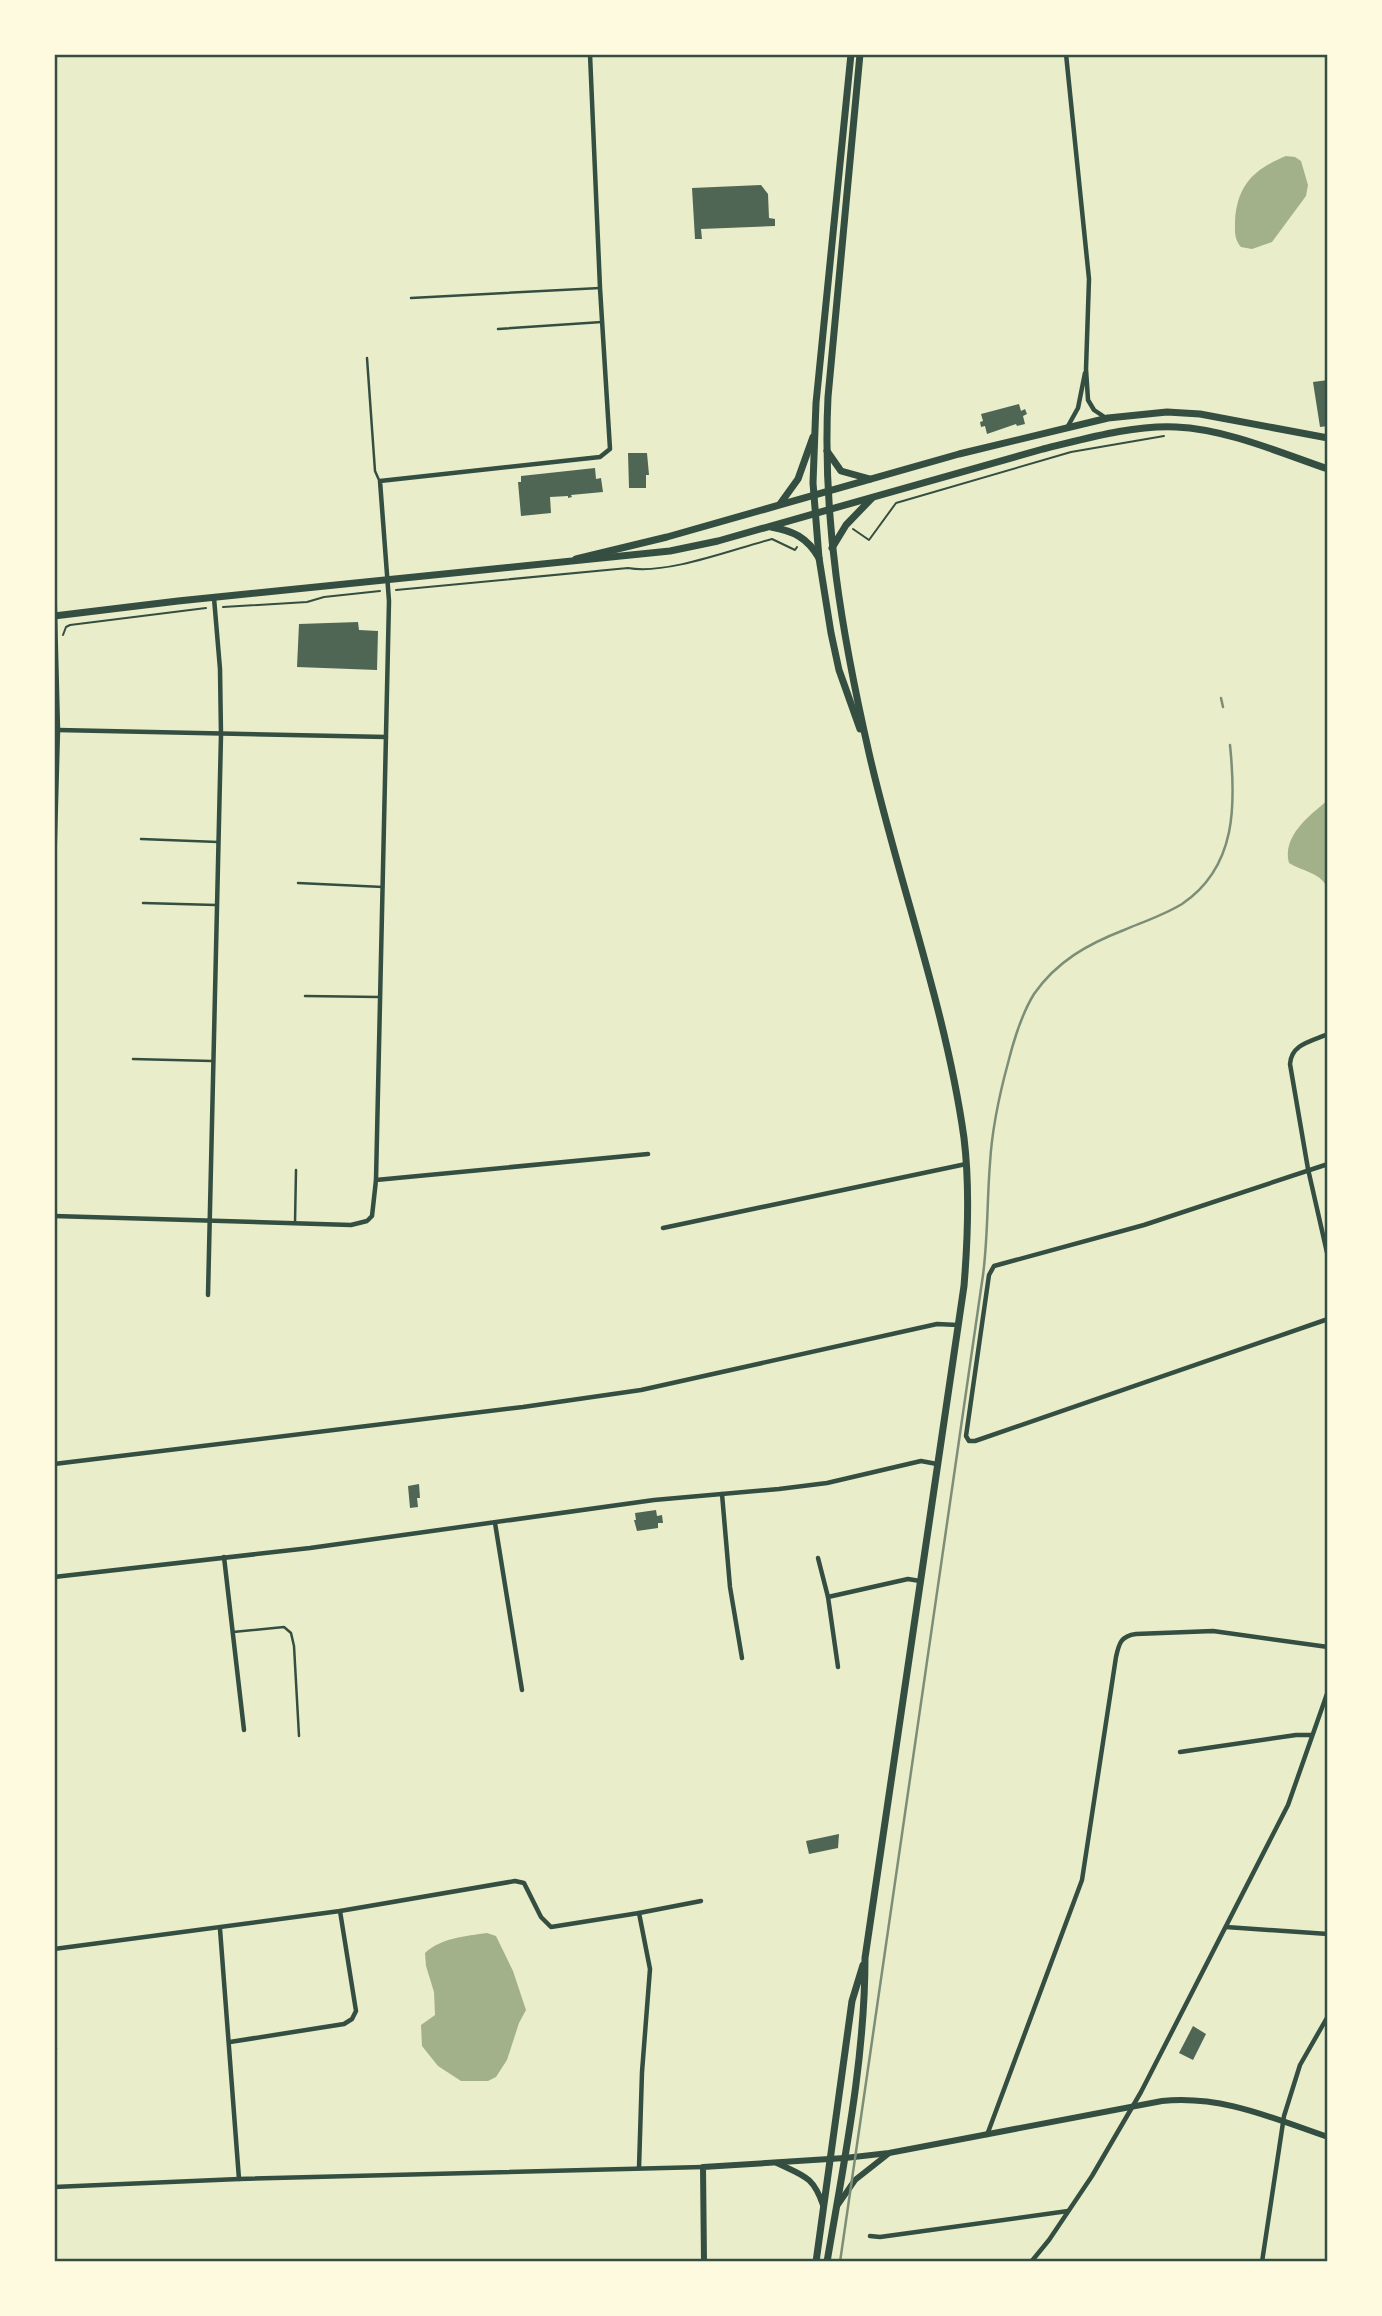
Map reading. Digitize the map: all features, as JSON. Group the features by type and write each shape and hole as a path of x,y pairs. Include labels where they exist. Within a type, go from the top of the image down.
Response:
{"main road":[{"path":"851,54 814,433 813,495 819,558 839,670 869,754"},
{"path":"827,2262 845,2158 862,2032 865,1958 964,1286 968,1221 964,1138 951,1070 869,754 839,606 827,510 825,449 843,219 860,54"},
{"path":"558,564 667,537 1068,426 1108,418 1183,412 1240,420 1328,438"},
{"path":"55,616 670,551 718,541 1078,440 1164,427 1193,429 1240,440 1328,469"},
{"path":"779,505 798,480 814,433"},
{"path":"825,449 841,471 870,479"},
{"path":"832,549 846,525 873,498"},
{"path":"766,526 784,529 802,537 819,558"},
{"path":"816,2262 852,2001 865,1958"}],"street":[{"path":"54,1216 351,1225 367,1221 372,1216 376,1180 389,590 380,481 600,457 610,449 590,54"},
{"path":"1066,54 1088,279 1086,369 1090,405 1094,411 1108,418"},
{"path":"1068,426 1078,408 1086,369"},
{"path":"54,575 58,730 54,873"},
{"path":"208,1295 221,734 215,598"},
{"path":"58,730 386,737"},
{"path":"1328,1034 1300,1045 1290,1057 1308,1169 1328,1257"},
{"path":"376,1180 648,1154"},
{"path":"663,1228 966,1164"},
{"path":"1328,1164 1144,1225 994,1266 989,1275 965,1432 967,1440 975,1441 1328,1319"},
{"path":"54,1464 523,1407 641,1390 937,1324 958,1325"},
{"path":"54,1577 310,1548 654,1500 820,1484 921,1461 938,1464"},
{"path":"722,1494 730,1587 742,1658"},
{"path":"495,1523 522,1690"},
{"path":"224,1557 243,1730"},
{"path":"818,1558 828,1597 838,1667"},
{"path":"828,1597 908,1579 921,1581"},
{"path":"987,2136 1082,1881 1116,1657 1122,1639 1136,1634 1213,1631 1328,1647"},
{"path":"1031,2262 1069,2211 1133,2107 1287,1805 1328,1691"},
{"path":"1180,1752 1311,1735"},
{"path":"54,1948 340,1911 515,1881 524,1883 541,1917 551,1927 701,1901"},
{"path":"230,2042 344,2024 352,2019 356,2011 340,1911"},
{"path":"639,1913 650,1969 642,2072 639,2168"},
{"path":"1226,1927 1328,1934"},
{"path":"220,1928 239,2179"},
{"path":"1262,2262 1283,2122 1300,2065 1328,2016"},
{"path":"54,2187 239,2179 703,2167 831,2160 987,2136 1176,2100 1211,2100 1328,2137"},
{"path":"836,2207 855,2180 889,2153"},
{"path":"775,2162 810,2179 824,2206"},
{"path":"703,2167 704,2262"},
{"path":"870,2236 1069,2211"}],"lane":[{"path":"411,298 600,288"},
{"path":"498,329 602,322"},
{"path":"367,358 375,471 380,481"},
{"path":"141,839 218,842"},
{"path":"298,883 383,887"},
{"path":"143,903 216,905"},
{"path":"305,996 380,997"},
{"path":"133,1059 212,1061"},
{"path":"295,1223 296,1170"},
{"path":"233,1632 284,1627 291,1633 299,1736"}],"path":[{"path":"846,525 869,540 896,503 1071,452 1170,436"},
{"path":"57,635 64,635 66,627 70,625 132,619 152,614 636,569 688,562 772,539 795,550"}],"shaded area":[{"path":"1286,156 1301,161 1308,185 1306,196 1272,242 1252,249 1241,247 1235,232 1239,197 1256,173"},
{"path":"1328,800 1328,890 1317,876 1289,863 1288,853 1289,844 1299,827"},
{"path":"487,1933 496,1936 513,1971 526,2010 507,2060 496,2077 488,2081 461,2081 438,2066 422,2046 421,2025 435,2015 434,1992 425,1953 446,1941"}],"building":[{"path":"761,185 768,194 769,218 775,219 775,226 701,229 702,239 695,239 692,188"},
{"path":"1328,380 1328,426 1320,427 1313,382"},
{"path":"1019,404 1021,411 1025,409 1027,414 1023,416 1025,424 1016,424 987,434 985,426 981,427 981,414"},
{"path":"628,453 647,453 649,475 646,475 646,488 629,488"},
{"path":"595,468 596,479 601,478 603,492 571,495 572,497 568,498 550,497 551,513 521,516 518,482 521,482 521,476"},
{"path":"358,622 359,630 378,631 377,670 297,667 299,624"},
{"path":"419,1484 418,1507 410,1508 408,1486"},
{"path":"656,1510 657,1516 662,1515 663,1523 658,1523 658,1528 637,1531 635,1513"},
{"path":"839,1834 838,1848 809,1854 806,1841"},
{"path":"1193,2026 1206,2034 1193,2060 1179,2053"}],"railway":[{"path":"1221,698 1223,707"},
{"path":"840,2262 983,1275 996,1113 1015,1036 1034,994 1063,963 1098,941 1182,904 1200,889 1214,872 1229,833 1232,811 1230,745"}]}
